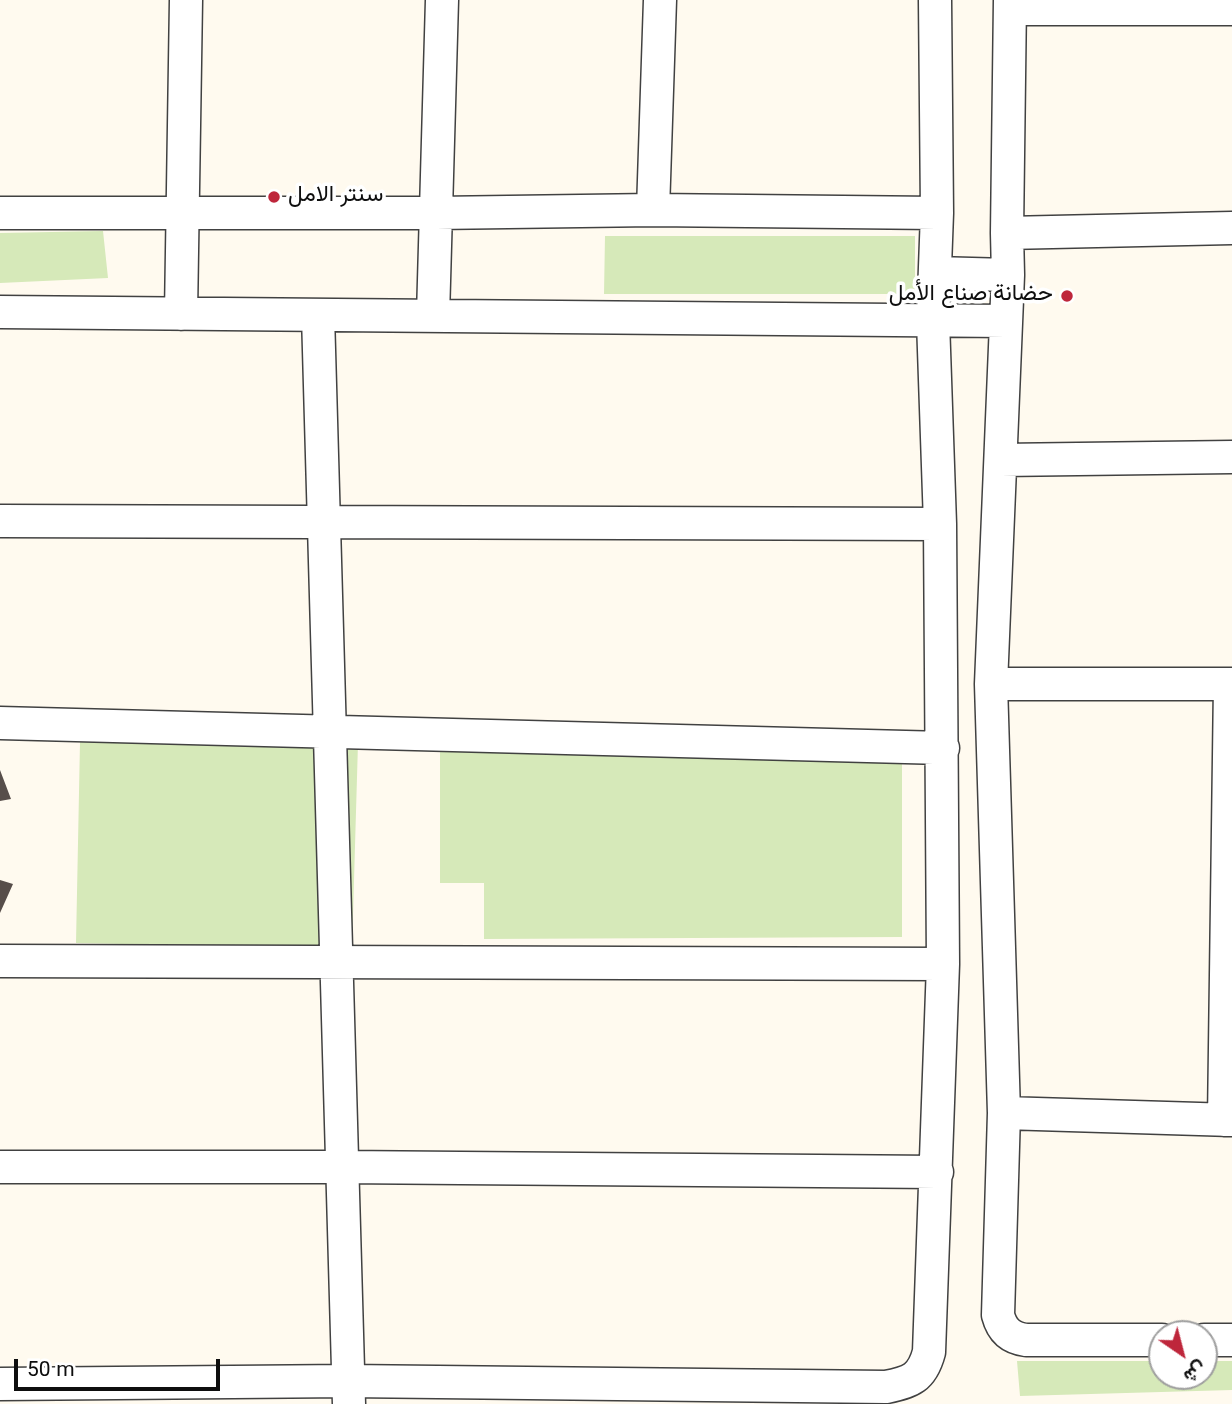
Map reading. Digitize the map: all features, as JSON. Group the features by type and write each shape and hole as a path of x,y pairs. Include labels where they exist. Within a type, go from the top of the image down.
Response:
{"street":[{"path":"181,314 186,0"},
{"path":"433,316 442,0"},
{"path":"653,210 660,0"},
{"path":"0,1384 348,1392 886,1387 918,1376 929,1352 943,964 940,524 933,321 937,212 935,0"},
{"path":"1148,1340 1026,1340 1004,1330 998,1315 1004,1113 991,684 1008,275 1010,4 1232,9"},
{"path":"0,213 653,210 937,212"},
{"path":"1007,233 1232,228"},
{"path":"935,273 1008,275"},
{"path":"0,312 1006,321"},
{"path":"318,315 348,1392"},
{"path":"1001,460 1232,457"},
{"path":"0,521 940,524"},
{"path":"991,684 1231,684 1228,1120 1004,1113"},
{"path":"0,723 943,748"},
{"path":"0,961 943,964"},
{"path":"0,1167 937,1172"}],"green space":[{"path":"103,231 108,278 0,283 0,233"},
{"path":"605,236 915,236 915,294 604,294"},
{"path":"80,742 358,743 352,949 76,943"},
{"path":"902,745 902,937 484,939 484,883 440,883 440,747"},
{"path":"1017,1361 1148,1361 1148,1390 1218,1390 1218,1361 1232,1361 1232,1390 1020,1396"}],"building":[{"path":"0,770 11,799 0,801"},
{"path":"0,880 13,884 0,913"}],"place":[{"name":"سنتر الامل","path":"274,197"},
{"name":"حضانة صناع الأمل","path":"1067,296"}]}
